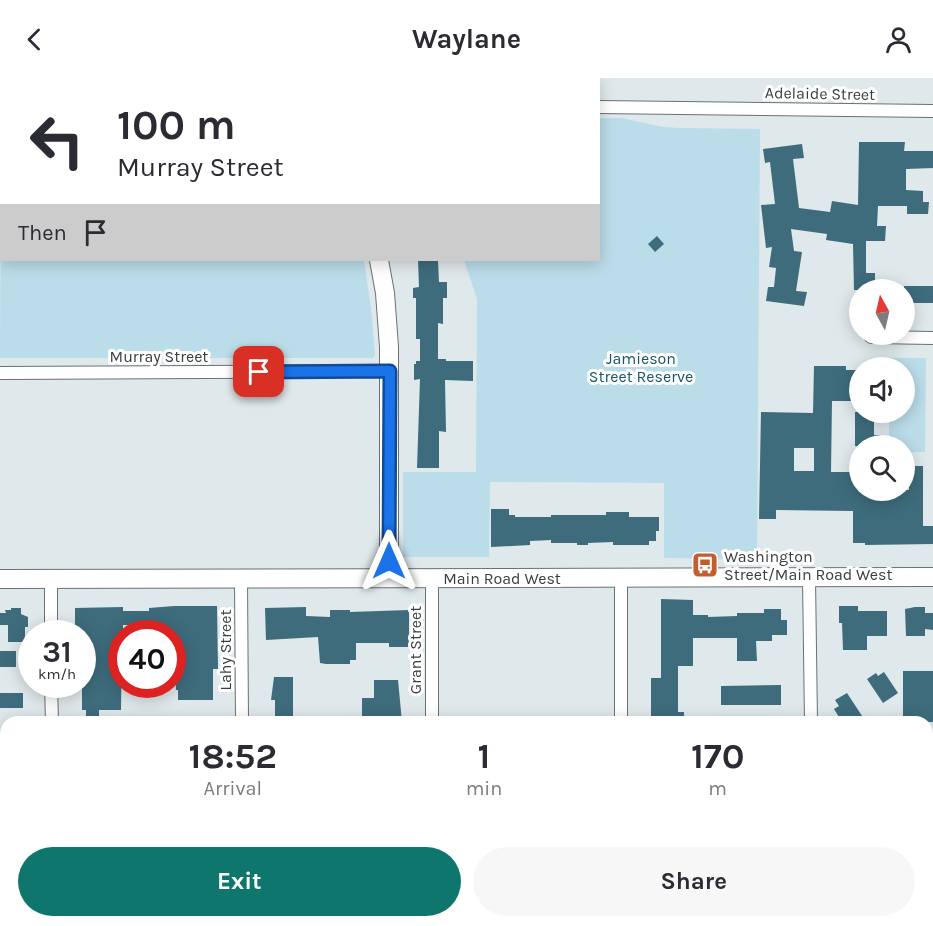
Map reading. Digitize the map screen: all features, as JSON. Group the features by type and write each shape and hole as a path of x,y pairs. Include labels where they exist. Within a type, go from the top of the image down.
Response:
{"main road":[{"path":"379,261 388,320 390,371 389,578"},
{"name":"Main Road West","path":"0,579 933,577"}],"street":[{"name":"Adelaide Street","path":"600,107 933,111"},
{"path":"915,338 933,338"},
{"name":"Murray Street","path":"0,373 390,371"},
{"name":"Grant Street","path":"432,578 432,716"},
{"path":"621,578 621,716"},
{"path":"809,578 811,716"},
{"path":"51,579 51,620"},
{"name":"Lahy Street","path":"241,579 242,716"},
{"path":"51,698 52,716"}],"green space":[{"name":"Jamieson Street Reserve","path":"600,118 622,118 663,127 760,129 757,559 664,558 664,483 490,482 489,557 403,557 403,472 476,472 477,299 464,261 600,261"},
{"path":"1,261 364,261 371,308 375,355 373,358 0,358"},
{"path":"915,358 926,358 925,452 915,452 915,435 889,435 889,423 915,423"}],"building":[{"path":"859,142 905,142 904,151 933,151 933,168 906,169 906,190 923,191 923,202 929,202 928,214 907,214 907,206 878,206 877,226 886,226 885,241 866,241 866,273 875,273 875,279 854,279 853,244 826,240 827,234 791,229 794,251 802,252 796,291 807,292 804,306 766,301 768,287 774,287 776,268 769,267 772,247 766,248 761,205 775,204 770,162 765,163 763,149 802,144 804,158 793,159 799,208 830,212 832,201 858,205"},
{"path":"657,236 664,244 655,252 648,244"},
{"path":"418,261 438,261 439,282 447,282 447,298 443,298 443,324 438,323 438,359 473,361 473,381 445,380 446,432 439,431 439,468 417,468 420,379 414,380 414,364 420,361 420,339 416,339 416,298 413,298 413,288 419,287"},
{"path":"915,286 933,286 933,303 915,303"},
{"path":"814,366 846,366 846,370 849,370 849,401 832,401 831,472 849,472 849,501 915,501 915,466 923,466 923,526 933,526 933,544 865,545 865,543 853,543 853,511 776,510 776,519 759,519 761,412 813,413","holes":["794,448 814,448 814,471 794,471"]},
{"path":"855,423 874,423 874,435 855,435"},
{"path":"491,509 509,509 509,515 515,515 515,517 606,515 606,512 629,512 629,517 659,517 659,531 656,531 656,541 649,541 649,545 613,545 613,542 577,545 577,543 551,543 551,540 530,541 530,545 491,547"},
{"path":"661,599 693,600 693,615 737,616 737,613 764,613 764,609 781,609 781,620 787,620 787,635 772,635 772,641 756,641 757,661 737,661 737,638 693,638 693,666 678,666 678,712 684,712 684,716 651,716 651,678 661,678"},
{"path":"174,606 217,606 218,669 213,669 213,700 178,700 178,698 186,698 186,620 108,620 108,698 121,698 121,710 99,710 99,716 86,716 86,710 82,710 82,698 96,698 96,620 75,620 75,608 123,607 123,611 149,611 149,608"},
{"path":"839,606 858,606 858,611 887,611 887,636 867,636 867,650 843,650"},
{"path":"306,607 306,616 330,617 330,610 350,610 350,612 409,610 409,647 389,647 389,643 356,643 356,660 350,660 350,664 326,664 320,663 318,637 266,640 265,608"},
{"path":"925,607 925,613 933,613 933,630 925,629 925,636 906,636 905,609"},
{"path":"11,608 21,608 21,614 28,617 28,620 18,620 18,642 8,642 8,625 0,625 0,613 11,610"},
{"path":"0,651 16,651 16,667 0,667"},
{"path":"903,671 933,671 933,716 903,716"},
{"path":"884,672 898,693 883,703 867,679 876,673 878,676"},
{"path":"274,677 293,677 293,716 275,716 275,700 271,700"},
{"path":"374,680 398,680 401,716 362,716 362,698 374,698"},
{"path":"781,685 781,705 721,705 721,686"},
{"path":"0,693 18,693 18,698 23,698 23,708 0,708"},
{"path":"847,693 862,716 838,716 834,709 839,706 835,700"}],"place":[{"name":"Washington Street/Main Road West","path":"705,565"}],"route":[{"path":"259,372 390,371 389,561"}]}
